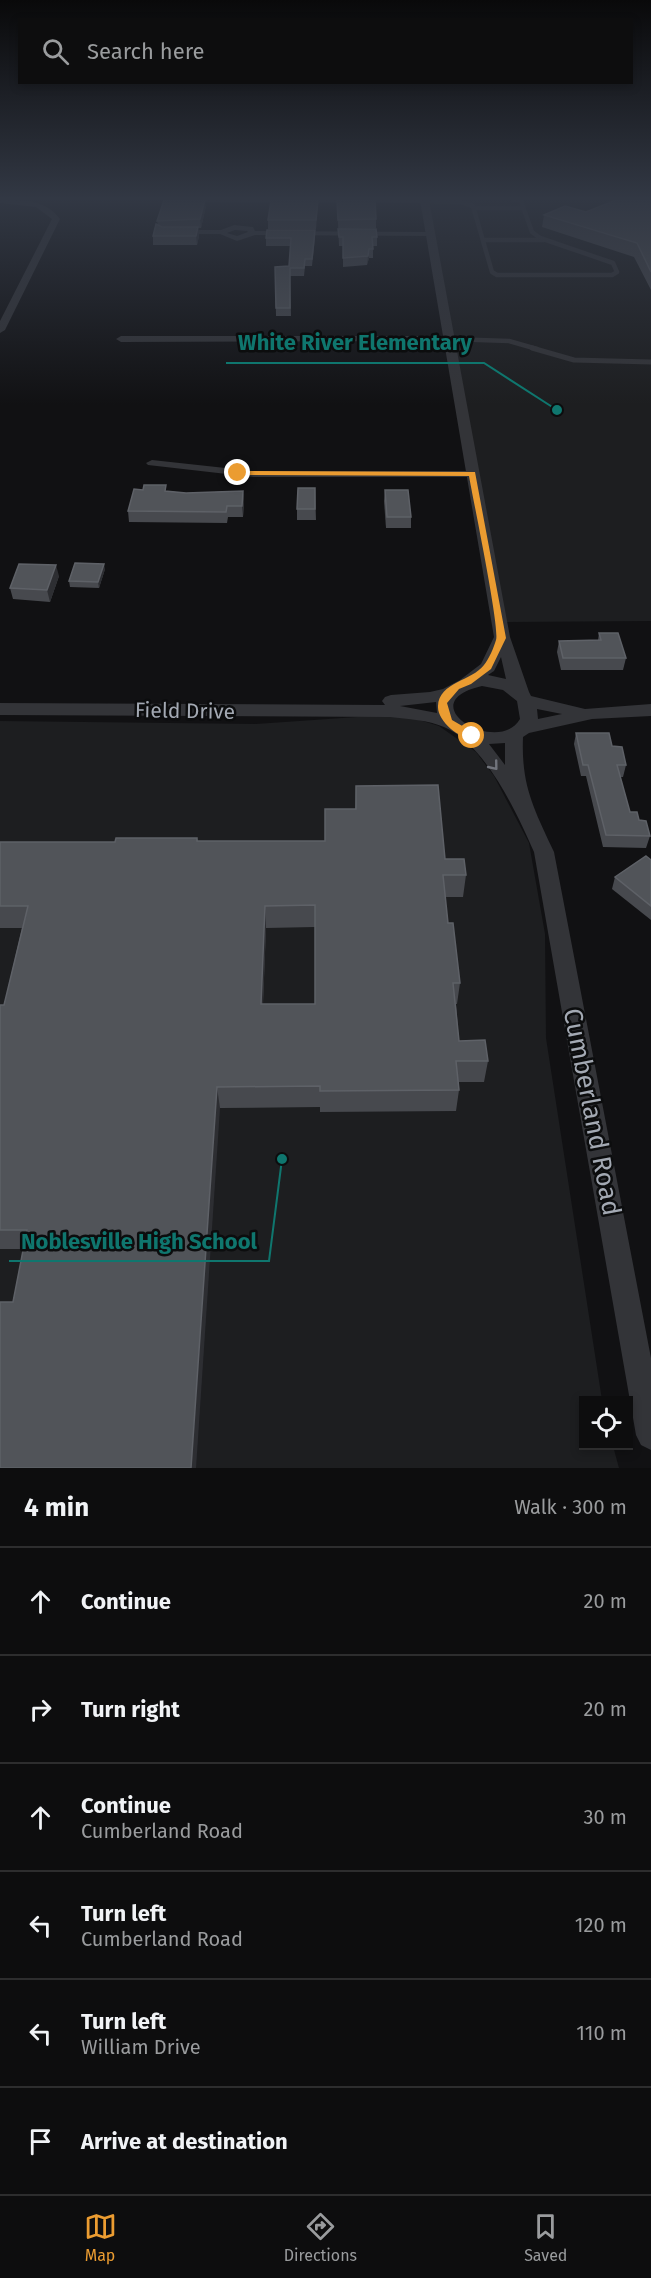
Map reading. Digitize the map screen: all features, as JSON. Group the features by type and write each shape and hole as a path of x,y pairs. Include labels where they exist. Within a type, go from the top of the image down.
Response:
{"street":[{"path":"0,330 32,269"},
{"path":"437,269 502,638 510,652 512,675 531,710 530,720 519,731"},
{"path":"120,339 448,339"},
{"path":"152,463 253,474 473,474"},
{"path":"369,709 387,702 447,694 488,667 502,638"},
{"path":"467,682 496,682 524,697 592,713"},
{"path":"447,694 442,703 443,713 449,722"},
{"name":"Field Drive","path":"0,709 297,712 369,709"},
{"path":"369,709 419,714 449,722 472,736 487,739 592,713 651,710"},
{"name":"Cumberland Road","path":"518,795 513,755 519,731"},
{"name":"Cumberland Road","path":"472,736 518,795 544,852 642,1342 651,1435"}],"lane":[{"path":"491,269 497,275 612,275 617,272 615,269"},
{"path":"448,339 509,341 574,360 651,362"}],"shaded area":[{"path":"437,269 651,269 651,621 501,622"},
{"path":"400,714 439,726 476,752 494,776 529,843 545,934 546,1038 601,1396 579,1396 579,1450 614,1450 619,1468 0,1468 0,721 256,724"}],"building":[{"path":"275,269 290,269 290,308 276,308"},
{"path":"144,485 166,485 165,491 186,493 243,491 242,506 227,506 226,512 128,511 134,489 143,490"},
{"path":"298,488 315,488 315,509 297,509"},
{"path":"385,490 408,490 411,517 387,517"},
{"path":"75,563 104,564 98,582 69,581"},
{"path":"19,564 56,565 47,590 10,588"},
{"path":"599,633 618,633 626,658 563,658 559,641 601,640"},
{"path":"576,733 609,733 612,746 622,747 626,765 617,765 630,812 637,812 639,820 646,821 650,836 606,835 588,765 583,765"},
{"path":"438,785 445,859 464,859 466,875 443,875 448,923 453,923 460,983 453,983 459,1041 485,1040 488,1061 456,1061 459,1090 320,1091 320,1086 217,1087 191,1468 0,1468 0,1302 13,1302 27,1230 0,1230 0,1005 4,1005 28,906 0,906 0,842 115,842 116,838 197,838 197,841 325,841 325,809 356,809 356,786","holes":["315,905 315,1004 261,1004 265,906"]},
{"path":"646,856 651,860 651,906 615,877"}],"place":[{"name":"White River Elementary","path":"557,410"},
{"name":"Noblesville High School","path":"282,1159"}],"route":[{"path":"238,473 473,474 501,622 502,638 496,646 488,667 467,682 455,687 442,703 443,713 449,722 472,736"}]}
